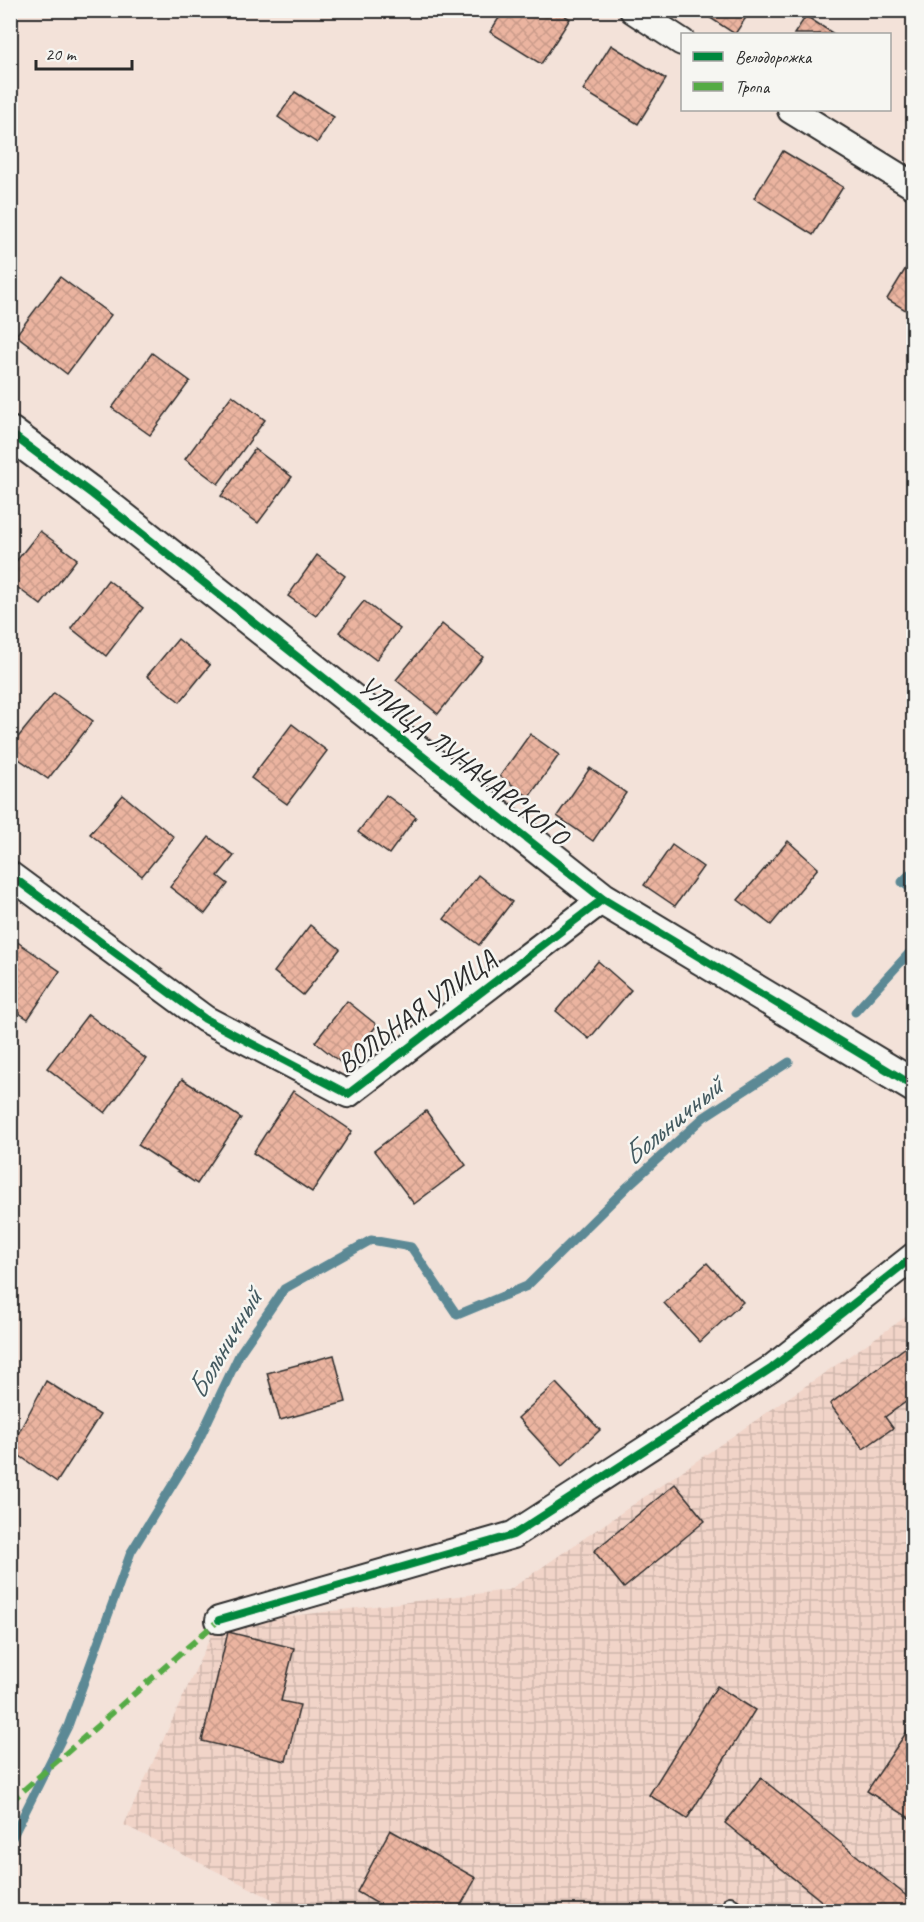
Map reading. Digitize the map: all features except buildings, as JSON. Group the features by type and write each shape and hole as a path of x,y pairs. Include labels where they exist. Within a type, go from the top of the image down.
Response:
{"street":[{"path":"633,10 681,41"},
{"path":"793,111 914,186"},
{"name":"УЛИЦА ЛУНАЧАРСКОГО","path":"10,433 92,494 603,899 914,1086"},
{"name":"ВОЛЬНАЯ УЛИЦА","path":"10,875 205,1019 348,1094 603,899"},
{"path":"219,1620 513,1535 772,1368 914,1256"}],"lane":[{"path":"730,1903 743,1911"}],"shaded area":[{"path":"913,1312 913,1911 296,1911 124,1825 216,1625 509,1590"}],"waterway":[{"name":"Больничный","path":"914,870 902,882 914,891"},
{"name":"Больничный","path":"855,1012 911,951 914,942"},
{"name":"Больничный","path":"10,1842 68,1726 131,1552 194,1450 240,1353 284,1289 371,1240 411,1247 457,1315 527,1286 628,1186 704,1117 789,1062"}],"marked path":[{"path":"10,1802 219,1620"}],"cycle path":[{"path":"10,433 92,494 603,899 914,1086"},
{"path":"10,875 205,1019 348,1094 603,899"},
{"path":"219,1620 513,1535 772,1368 914,1256"}]}
